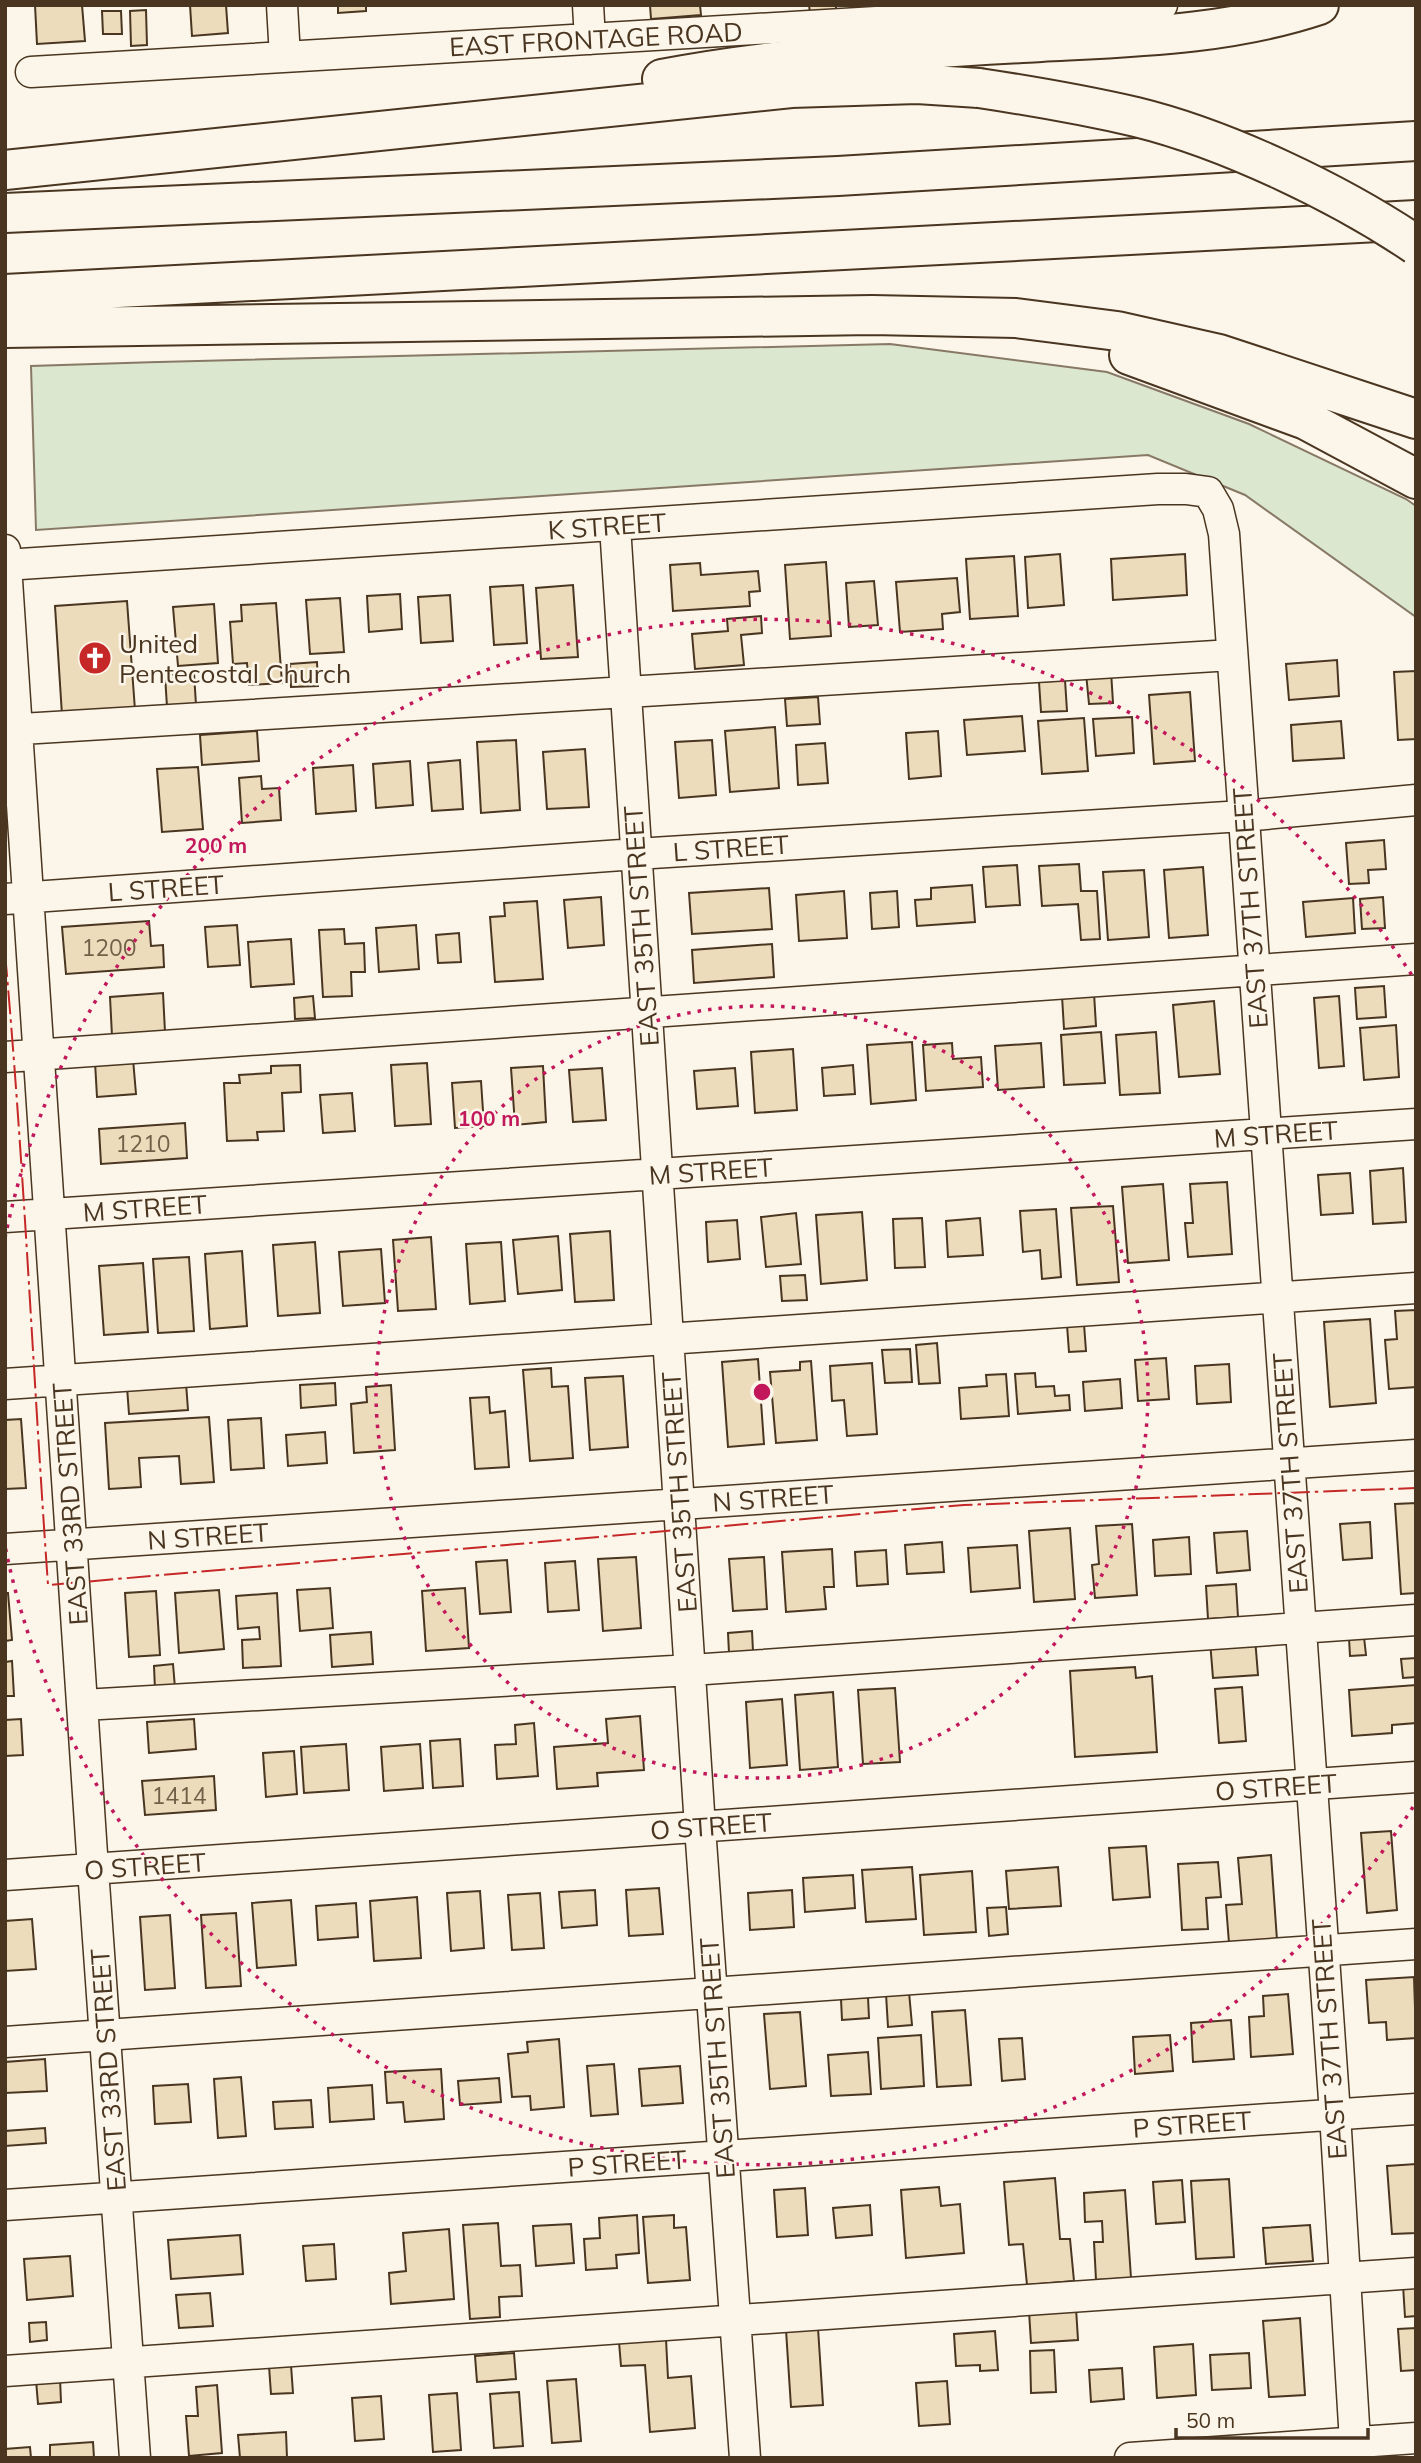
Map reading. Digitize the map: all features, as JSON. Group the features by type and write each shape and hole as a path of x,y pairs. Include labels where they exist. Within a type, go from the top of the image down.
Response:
{"highway":[{"path":"368,133 724,67 864,52 1183,34 1259,21 1319,5"},
{"path":"5,170 791,88 918,84 979,88 1138,118 1214,143 1343,201 1416,245"},
{"path":"5,212 838,176 1416,141"},
{"path":"5,294 1416,220"},
{"path":"5,328 872,315 1016,318 1117,331 1219,354 1416,419"},
{"path":"872,315 1009,331 1129,355 1306,421 1416,479"}],"street":[{"path":"282,5 285,57"},
{"path":"588,5 590,39"},
{"name":"EAST FRONTAGE ROAD","path":"31,72 590,39 894,13 1162,5"},
{"name":"K STREET","path":"6,560 615,526 1158,489 1208,492"},
{"name":"EAST 37TH STREET","path":"1208,492 1218,509 1224,534 1335,2115 1355,2450"},
{"name":"EAST 35TH STREET","path":"615,526 700,1827 745,2458"},
{"name":"EAST 33RD STREET","path":"6,560 17,898 40,1055 93,1869 107,2035 135,2458"},
{"path":"11,730 1232,655"},
{"name":"L STREET","path":"17,898 636,854 1243,816 1416,800"},
{"path":"5,1057 1416,959"},
{"name":"M STREET","path":"5,1217 1416,1125"},
{"path":"5,1384 1416,1288"},
{"name":"N STREET","path":"5,1549 1416,1455"},
{"path":"83,1705 691,1670 1416,1620"},
{"name":"O STREET","path":"5,1875 1416,1777"},
{"path":"5,2042 1416,1944"},
{"name":"P STREET","path":"5,2205 1416,2109"},
{"path":"5,2371 1416,2273"},
{"path":"1130,2458 1355,2450 1416,2438"}],"green space":[{"path":"890,344 1107,372 1249,424 1406,499 1416,506 1416,617 1245,495 1148,455 36,530 31,366"}],"building":[{"path":"35,5 82,5 85,41 37,44"},
{"path":"190,5 226,5 228,33 192,36"},
{"path":"338,5 366,5 366,11 338,13"},
{"path":"650,5 700,5 701,15 651,19"},
{"path":"809,5 836,5 836,11 810,13"},
{"path":"146,10 147,45 131,46 130,11"},
{"path":"102,11 121,11 122,34 103,34"},
{"path":"1060,554 1064,605 1028,608 1025,557"},
{"path":"1185,554 1187,595 1113,600 1111,559"},
{"path":"1014,556 1018,616 970,619 966,559"},
{"path":"826,562 831,636 790,639 785,565"},
{"path":"700,563 701,575 758,571 760,591 749,592 750,606 673,611 670,565"},
{"path":"957,578 960,612 942,614 943,629 900,632 896,582"},
{"path":"874,581 878,625 849,627 846,583"},
{"path":"523,585 527,643 494,645 490,587"},
{"path":"573,585 578,657 541,659 536,588"},
{"path":"400,594 402,629 369,632 367,596"},
{"path":"450,595 453,641 421,643 418,597"},
{"path":"340,598 344,652 310,654 306,600"},
{"name":"United Pentecostal Church","path":"127,601 135,710 62,715 55,606"},
{"path":"276,603 282,683 249,685 247,663 233,664 230,622 242,621 241,605"},
{"path":"214,604 218,663 178,666 173,607"},
{"path":"761,616 762,633 741,635 744,665 695,669 692,634 728,631 727,619"},
{"path":"1337,660 1339,696 1289,700 1286,664"},
{"path":"317,662 318,686 291,687 290,664"},
{"path":"1111,671 1113,703 1089,704 1086,673"},
{"path":"1416,671 1416,739 1398,740 1394,672"},
{"path":"194,673 196,705 167,707 165,675"},
{"path":"1065,680 1067,711 1041,712 1039,682"},
{"path":"1190,692 1195,761 1154,764 1149,695"},
{"path":"818,697 820,724 787,726 785,699"},
{"path":"1022,716 1025,751 967,755 964,720"},
{"path":"1132,717 1134,753 1096,756 1093,719"},
{"path":"1084,718 1088,771 1042,774 1038,721"},
{"path":"1341,721 1344,758 1293,761 1291,725"},
{"path":"775,727 779,788 730,792 725,731"},
{"path":"257,731 259,761 202,765 200,735"},
{"path":"938,731 941,776 909,779 906,733"},
{"path":"516,740 520,810 481,813 477,742"},
{"path":"712,740 716,795 679,798 675,742"},
{"path":"825,743 828,783 798,785 796,745"},
{"path":"585,749 589,807 547,809 543,752"},
{"path":"460,760 463,809 432,811 428,763"},
{"path":"410,761 413,805 376,808 373,764"},
{"path":"353,765 356,811 316,814 313,768"},
{"path":"198,767 203,829 162,832 157,769"},
{"path":"261,776 262,789 279,788 281,820 242,823 239,778"},
{"path":"1384,840 1386,869 1368,870 1369,883 1349,884 1346,843"},
{"path":"1079,864 1081,891 1097,891 1100,939 1081,940 1078,904 1042,906 1039,866"},
{"path":"1017,865 1020,905 986,907 983,867"},
{"path":"1203,867 1208,935 1169,938 1164,870"},
{"path":"1144,870 1149,937 1108,940 1103,872"},
{"path":"972,885 975,922 917,926 915,900 931,899 931,888"},
{"path":"769,888 772,929 692,934 689,893"},
{"path":"844,891 847,938 799,941 796,895"},
{"path":"897,891 899,927 872,929 870,893"},
{"path":"601,897 604,945 568,948 564,900"},
{"path":"1383,897 1385,928 1362,929 1360,899"},
{"path":"1353,898 1355,933 1306,937 1303,902"},
{"path":"537,901 543,979 495,982 490,917 505,916 504,903"},
{"path":"149,921 151,946 163,945 164,967 66,974 62,927"},
{"path":"237,925 240,965 208,967 205,927"},
{"path":"416,925 419,969 379,972 376,928"},
{"path":"344,929 345,944 364,943 365,972 351,972 352,996 323,997 319,930"},
{"path":"459,933 461,962 438,963 436,935"},
{"path":"291,939 294,984 251,987 248,942"},
{"path":"772,944 774,977 694,983 692,950"},
{"path":"1384,986 1386,1017 1357,1019 1355,988"},
{"path":"163,993 165,1032 112,1036 110,997"},
{"path":"1094,993 1096,1026 1064,1029 1062,996"},
{"path":"313,996 315,1018 295,1019 294,998"},
{"path":"1339,996 1344,1066 1319,1068 1314,998"},
{"path":"1214,1001 1220,1074 1179,1077 1173,1005"},
{"path":"1396,1025 1399,1077 1364,1080 1360,1028"},
{"path":"1101,1032 1105,1083 1064,1085 1061,1035"},
{"path":"1156,1032 1160,1093 1120,1095 1116,1035"},
{"path":"912,1042 916,1100 871,1104 867,1045"},
{"path":"952,1043 953,1059 981,1057 983,1087 926,1091 923,1045"},
{"path":"1041,1043 1044,1087 998,1090 995,1046"},
{"path":"793,1049 797,1110 755,1113 751,1052"},
{"path":"133,1059 136,1094 97,1097 95,1062"},
{"path":"427,1063 431,1124 395,1126 391,1065"},
{"path":"300,1065 301,1092 282,1093 284,1131 257,1132 258,1140 227,1141 224,1083 240,1083 239,1075 271,1073 271,1066"},
{"path":"853,1065 855,1094 824,1096 822,1068"},
{"path":"543,1066 546,1122 515,1125 511,1068"},
{"path":"602,1068 606,1120 573,1122 569,1070"},
{"path":"735,1068 738,1106 697,1109 694,1071"},
{"path":"481,1081 484,1126 455,1128 452,1083"},
{"path":"352,1093 355,1131 323,1133 320,1095"},
{"path":"185,1123 187,1158 101,1164 99,1129"},
{"path":"1403,1168 1406,1222 1373,1224 1370,1171"},
{"path":"1350,1173 1353,1213 1321,1215 1318,1175"},
{"path":"1227,1182 1232,1254 1188,1257 1185,1223 1193,1223 1190,1184"},
{"path":"1163,1184 1169,1260 1128,1263 1122,1187"},
{"path":"1113,1206 1119,1282 1077,1285 1071,1208"},
{"path":"1056,1209 1061,1277 1042,1279 1040,1250 1023,1252 1020,1211"},
{"path":"862,1212 867,1280 821,1284 816,1215"},
{"path":"796,1213 801,1264 766,1267 761,1217"},
{"path":"922,1218 925,1267 895,1268 893,1219"},
{"path":"980,1218 983,1255 948,1257 946,1221"},
{"path":"737,1220 740,1259 708,1262 706,1222"},
{"path":"610,1231 614,1300 575,1302 570,1234"},
{"path":"558,1236 562,1290 518,1294 513,1240"},
{"path":"431,1237 436,1309 398,1311 393,1240"},
{"path":"315,1242 320,1313 278,1316 273,1245"},
{"path":"501,1242 505,1301 470,1304 466,1244"},
{"path":"381,1249 385,1303 343,1306 339,1252"},
{"path":"242,1251 247,1326 210,1329 205,1254"},
{"path":"189,1257 194,1331 158,1333 153,1259"},
{"path":"143,1263 148,1332 104,1335 99,1266"},
{"path":"805,1275 807,1300 782,1301 780,1276"},
{"path":"1416,1310 1416,1387 1389,1389 1385,1340 1397,1339 1395,1311"},
{"path":"1370,1319 1376,1403 1330,1407 1324,1322"},
{"path":"1084,1324 1086,1351 1069,1352 1067,1325"},
{"path":"937,1343 940,1383 919,1384 916,1345"},
{"path":"910,1349 912,1382 885,1383 882,1350"},
{"path":"1166,1358 1169,1399 1138,1401 1135,1360"},
{"path":"758,1359 764,1444 728,1447 722,1362"},
{"path":"811,1361 817,1440 776,1443 770,1372 800,1370 800,1362"},
{"path":"872,1363 877,1434 847,1436 844,1400 832,1401 830,1366"},
{"path":"1229,1364 1231,1402 1197,1404 1195,1366"},
{"path":"551,1368 552,1387 568,1386 573,1458 530,1461 523,1370"},
{"path":"1035,1373 1036,1387 1054,1386 1055,1396 1069,1395 1070,1410 1018,1414 1015,1374"},
{"path":"1006,1374 1009,1416 961,1419 959,1388 987,1386 986,1375"},
{"path":"623,1376 628,1447 590,1450 585,1378"},
{"path":"1120,1379 1122,1408 1085,1411 1083,1382"},
{"path":"186,1383 188,1410 129,1414 127,1387"},
{"path":"335,1383 336,1405 301,1408 300,1385"},
{"path":"391,1385 395,1450 354,1453 351,1404 367,1402 366,1387"},
{"path":"489,1397 490,1413 505,1411 509,1467 475,1469 470,1398"},
{"path":"209,1417 214,1482 181,1484 179,1456 139,1458 141,1487 109,1489 105,1423"},
{"path":"261,1418 264,1468 231,1470 228,1420"},
{"path":"21,1419 26,1488 5,1489 5,1420"},
{"path":"325,1432 327,1463 288,1466 286,1435"},
{"path":"1416,1503 1416,1593 1401,1594 1395,1504"},
{"path":"1370,1522 1372,1558 1343,1560 1340,1524"},
{"path":"1132,1524 1137,1595 1095,1598 1092,1565 1099,1564 1096,1526"},
{"path":"1070,1528 1075,1599 1034,1602 1029,1531"},
{"path":"1247,1531 1250,1570 1217,1573 1214,1533"},
{"path":"1189,1537 1191,1574 1155,1576 1153,1540"},
{"path":"942,1542 944,1572 907,1574 905,1545"},
{"path":"1017,1545 1020,1588 971,1592 968,1548"},
{"path":"832,1549 834,1587 824,1587 826,1609 786,1612 782,1552"},
{"path":"886,1550 888,1584 857,1586 855,1552"},
{"path":"636,1557 641,1628 603,1631 598,1559"},
{"path":"764,1557 767,1609 733,1611 729,1559"},
{"path":"507,1560 511,1612 480,1614 476,1562"},
{"path":"575,1561 579,1610 548,1612 545,1563"},
{"path":"1236,1584 1238,1617 1208,1619 1206,1586"},
{"path":"330,1588 333,1628 300,1631 297,1590"},
{"path":"465,1588 469,1648 426,1651 422,1591"},
{"path":"219,1590 224,1649 179,1653 175,1593"},
{"path":"156,1591 160,1655 129,1657 125,1593"},
{"path":"5,1593 8,1593 12,1640 5,1641"},
{"path":"277,1593 281,1666 243,1668 242,1640 260,1639 259,1627 238,1629 236,1596"},
{"path":"752,1631 753,1651 729,1653 728,1633"},
{"path":"371,1632 373,1664 332,1667 330,1635"},
{"path":"1364,1637 1366,1655 1350,1656 1349,1638"},
{"path":"1255,1638 1258,1675 1213,1678 1210,1641"},
{"path":"1416,1658 1416,1677 1403,1678 1401,1659"},
{"path":"12,1661 14,1696 5,1696 5,1662"},
{"path":"173,1664 175,1688 155,1690 154,1666"},
{"path":"1135,1667 1136,1678 1152,1676 1157,1752 1075,1757 1070,1671"},
{"path":"1416,1685 1416,1723 1392,1725 1392,1733 1352,1736 1349,1690"},
{"path":"1242,1687 1246,1741 1219,1743 1215,1689"},
{"path":"895,1688 900,1762 863,1764 858,1690"},
{"path":"833,1692 838,1767 800,1770 795,1695"},
{"path":"782,1699 787,1765 750,1768 746,1702"},
{"path":"640,1716 644,1770 597,1773 598,1786 557,1789 554,1747 608,1743 606,1719"},
{"path":"21,1719 23,1755 5,1756 5,1720"},
{"path":"194,1719 196,1749 149,1753 147,1722"},
{"path":"534,1723 538,1776 497,1779 495,1745 516,1744 515,1725"},
{"path":"460,1739 463,1786 433,1788 430,1741"},
{"path":"346,1744 349,1790 304,1793 301,1747"},
{"path":"420,1744 423,1788 384,1791 381,1747"},
{"path":"294,1751 297,1794 266,1797 263,1753"},
{"path":"214,1776 216,1810 145,1815 142,1781"},
{"path":"1391,1831 1397,1910 1367,1913 1361,1833"},
{"path":"1146,1846 1150,1897 1113,1900 1109,1848"},
{"path":"1271,1855 1277,1940 1229,1943 1226,1905 1242,1904 1238,1858"},
{"path":"1218,1862 1221,1897 1206,1898 1208,1929 1182,1930 1178,1864"},
{"path":"912,1867 916,1919 866,1922 862,1870"},
{"path":"1058,1867 1061,1906 1009,1909 1006,1871"},
{"path":"972,1871 976,1932 924,1935 920,1875"},
{"path":"853,1875 855,1908 805,1912 803,1878"},
{"path":"659,1888 663,1934 629,1936 626,1890"},
{"path":"595,1890 597,1925 562,1928 559,1892"},
{"path":"792,1890 794,1927 750,1930 748,1893"},
{"path":"480,1891 484,1948 451,1951 447,1893"},
{"path":"540,1893 544,1948 512,1950 508,1895"},
{"path":"417,1897 421,1958 374,1961 370,1901"},
{"path":"291,1900 296,1965 257,1968 252,1903"},
{"path":"356,1903 358,1937 318,1940 316,1906"},
{"path":"1006,1907 1008,1934 989,1936 987,1908"},
{"path":"236,1913 241,1986 206,1988 201,1915"},
{"path":"170,1915 175,1988 145,1990 140,1917"},
{"path":"32,1919 36,1969 5,1971 5,1921"},
{"path":"1414,1977 1416,2038 1387,2040 1386,2022 1369,2023 1366,1980"},
{"path":"909,1992 912,2025 888,2027 886,1994"},
{"path":"1288,1994 1293,2054 1251,2057 1249,2017 1264,2016 1263,1996"},
{"path":"868,1997 869,2018 842,2020 841,1999"},
{"path":"965,2010 971,2085 937,2087 932,2012"},
{"path":"800,2012 806,2086 770,2089 764,2014"},
{"path":"1231,2020 1234,2059 1193,2062 1191,2023"},
{"path":"921,2035 924,2086 881,2089 878,2038"},
{"path":"1170,2035 1173,2071 1135,2074 1133,2037"},
{"path":"1022,2038 1025,2079 1002,2081 999,2039"},
{"path":"559,2039 564,2107 531,2110 530,2096 512,2097 508,2054 528,2052 527,2042"},
{"path":"868,2052 871,2094 831,2096 828,2055"},
{"path":"45,2059 47,2091 5,2093 5,2062"},
{"path":"614,2064 618,2114 591,2116 587,2066"},
{"path":"680,2066 683,2103 642,2106 639,2069"},
{"path":"441,2069 444,2119 405,2122 403,2102 387,2103 385,2072"},
{"path":"241,2077 246,2136 218,2138 214,2079"},
{"path":"499,2078 501,2102 460,2105 458,2081"},
{"path":"188,2084 191,2122 155,2124 153,2086"},
{"path":"372,2085 374,2119 330,2122 328,2088"},
{"path":"311,2100 313,2127 275,2129 273,2102"},
{"path":"45,2128 46,2143 5,2146 5,2131"},
{"path":"1416,2164 1416,2233 1392,2234 1387,2166"},
{"path":"1055,2178 1060,2239 1070,2239 1074,2281 1027,2285 1023,2244 1009,2245 1004,2182"},
{"path":"1229,2179 1234,2257 1196,2259 1191,2181"},
{"path":"1182,2180 1185,2222 1156,2224 1153,2182"},
{"path":"939,2187 941,2206 960,2204 964,2253 906,2258 901,2190"},
{"path":"805,2188 808,2235 777,2237 774,2190"},
{"path":"1125,2190 1131,2278 1096,2280 1094,2242 1103,2242 1102,2221 1085,2222 1084,2193"},
{"path":"870,2205 872,2235 836,2238 833,2208"},
{"path":"637,2215 639,2253 616,2255 617,2268 586,2270 584,2239 600,2238 599,2218"},
{"path":"674,2215 674,2228 686,2227 690,2280 648,2283 643,2217"},
{"path":"498,2223 501,2266 520,2265 522,2296 499,2297 500,2317 470,2319 463,2225"},
{"path":"571,2224 574,2263 536,2266 533,2226"},
{"path":"1310,2225 1313,2261 1266,2264 1263,2228"},
{"path":"449,2229 454,2299 391,2304 389,2273 406,2271 403,2233"},
{"path":"240,2235 243,2274 171,2279 168,2240"},
{"path":"334,2244 336,2279 306,2281 303,2246"},
{"path":"70,2256 73,2296 27,2300 24,2259"},
{"path":"1416,2284 1416,2316 1405,2317 1403,2285"},
{"path":"210,2293 213,2326 179,2328 176,2295"},
{"path":"1076,2308 1078,2340 1031,2343 1029,2311"},
{"path":"1300,2318 1305,2395 1269,2397 1263,2321"},
{"path":"46,2322 47,2340 30,2342 29,2323"},
{"path":"818,2328 823,2405 791,2407 786,2330"},
{"path":"1416,2328 1416,2370 1401,2371 1398,2329"},
{"path":"995,2331 998,2370 980,2371 980,2365 956,2366 954,2334"},
{"path":"666,2339 668,2378 691,2376 695,2428 650,2432 645,2365 621,2366 619,2342"},
{"path":"1193,2344 1196,2395 1157,2398 1154,2347"},
{"path":"1054,2350 1056,2392 1031,2393 1030,2351"},
{"path":"514,2353 516,2379 477,2382 475,2356"},
{"path":"1249,2353 1251,2388 1212,2390 1210,2355"},
{"path":"291,2365 293,2393 271,2394 269,2366"},
{"path":"1122,2368 1124,2399 1091,2402 1089,2370"},
{"path":"60,2378 61,2402 38,2404 36,2380"},
{"path":"576,2379 581,2441 552,2443 547,2381"},
{"path":"947,2381 950,2424 919,2426 916,2383"},
{"path":"217,2385 222,2453 189,2456 186,2416 198,2416 196,2387"},
{"path":"519,2392 523,2446 494,2448 490,2394"},
{"path":"457,2393 461,2450 433,2452 429,2395"},
{"path":"381,2396 384,2439 355,2441 352,2398"},
{"path":"286,2432 287,2458 240,2458 238,2435"},
{"path":"93,2442 94,2458 50,2458 50,2445"},
{"path":"30,2447 31,2458 5,2458 5,2449"}],"power":[{"path":"5,953 48,1585 964,1505 1416,1488"}],"place":[{"name":"United Pentecostal Church","path":"95,658"}]}
